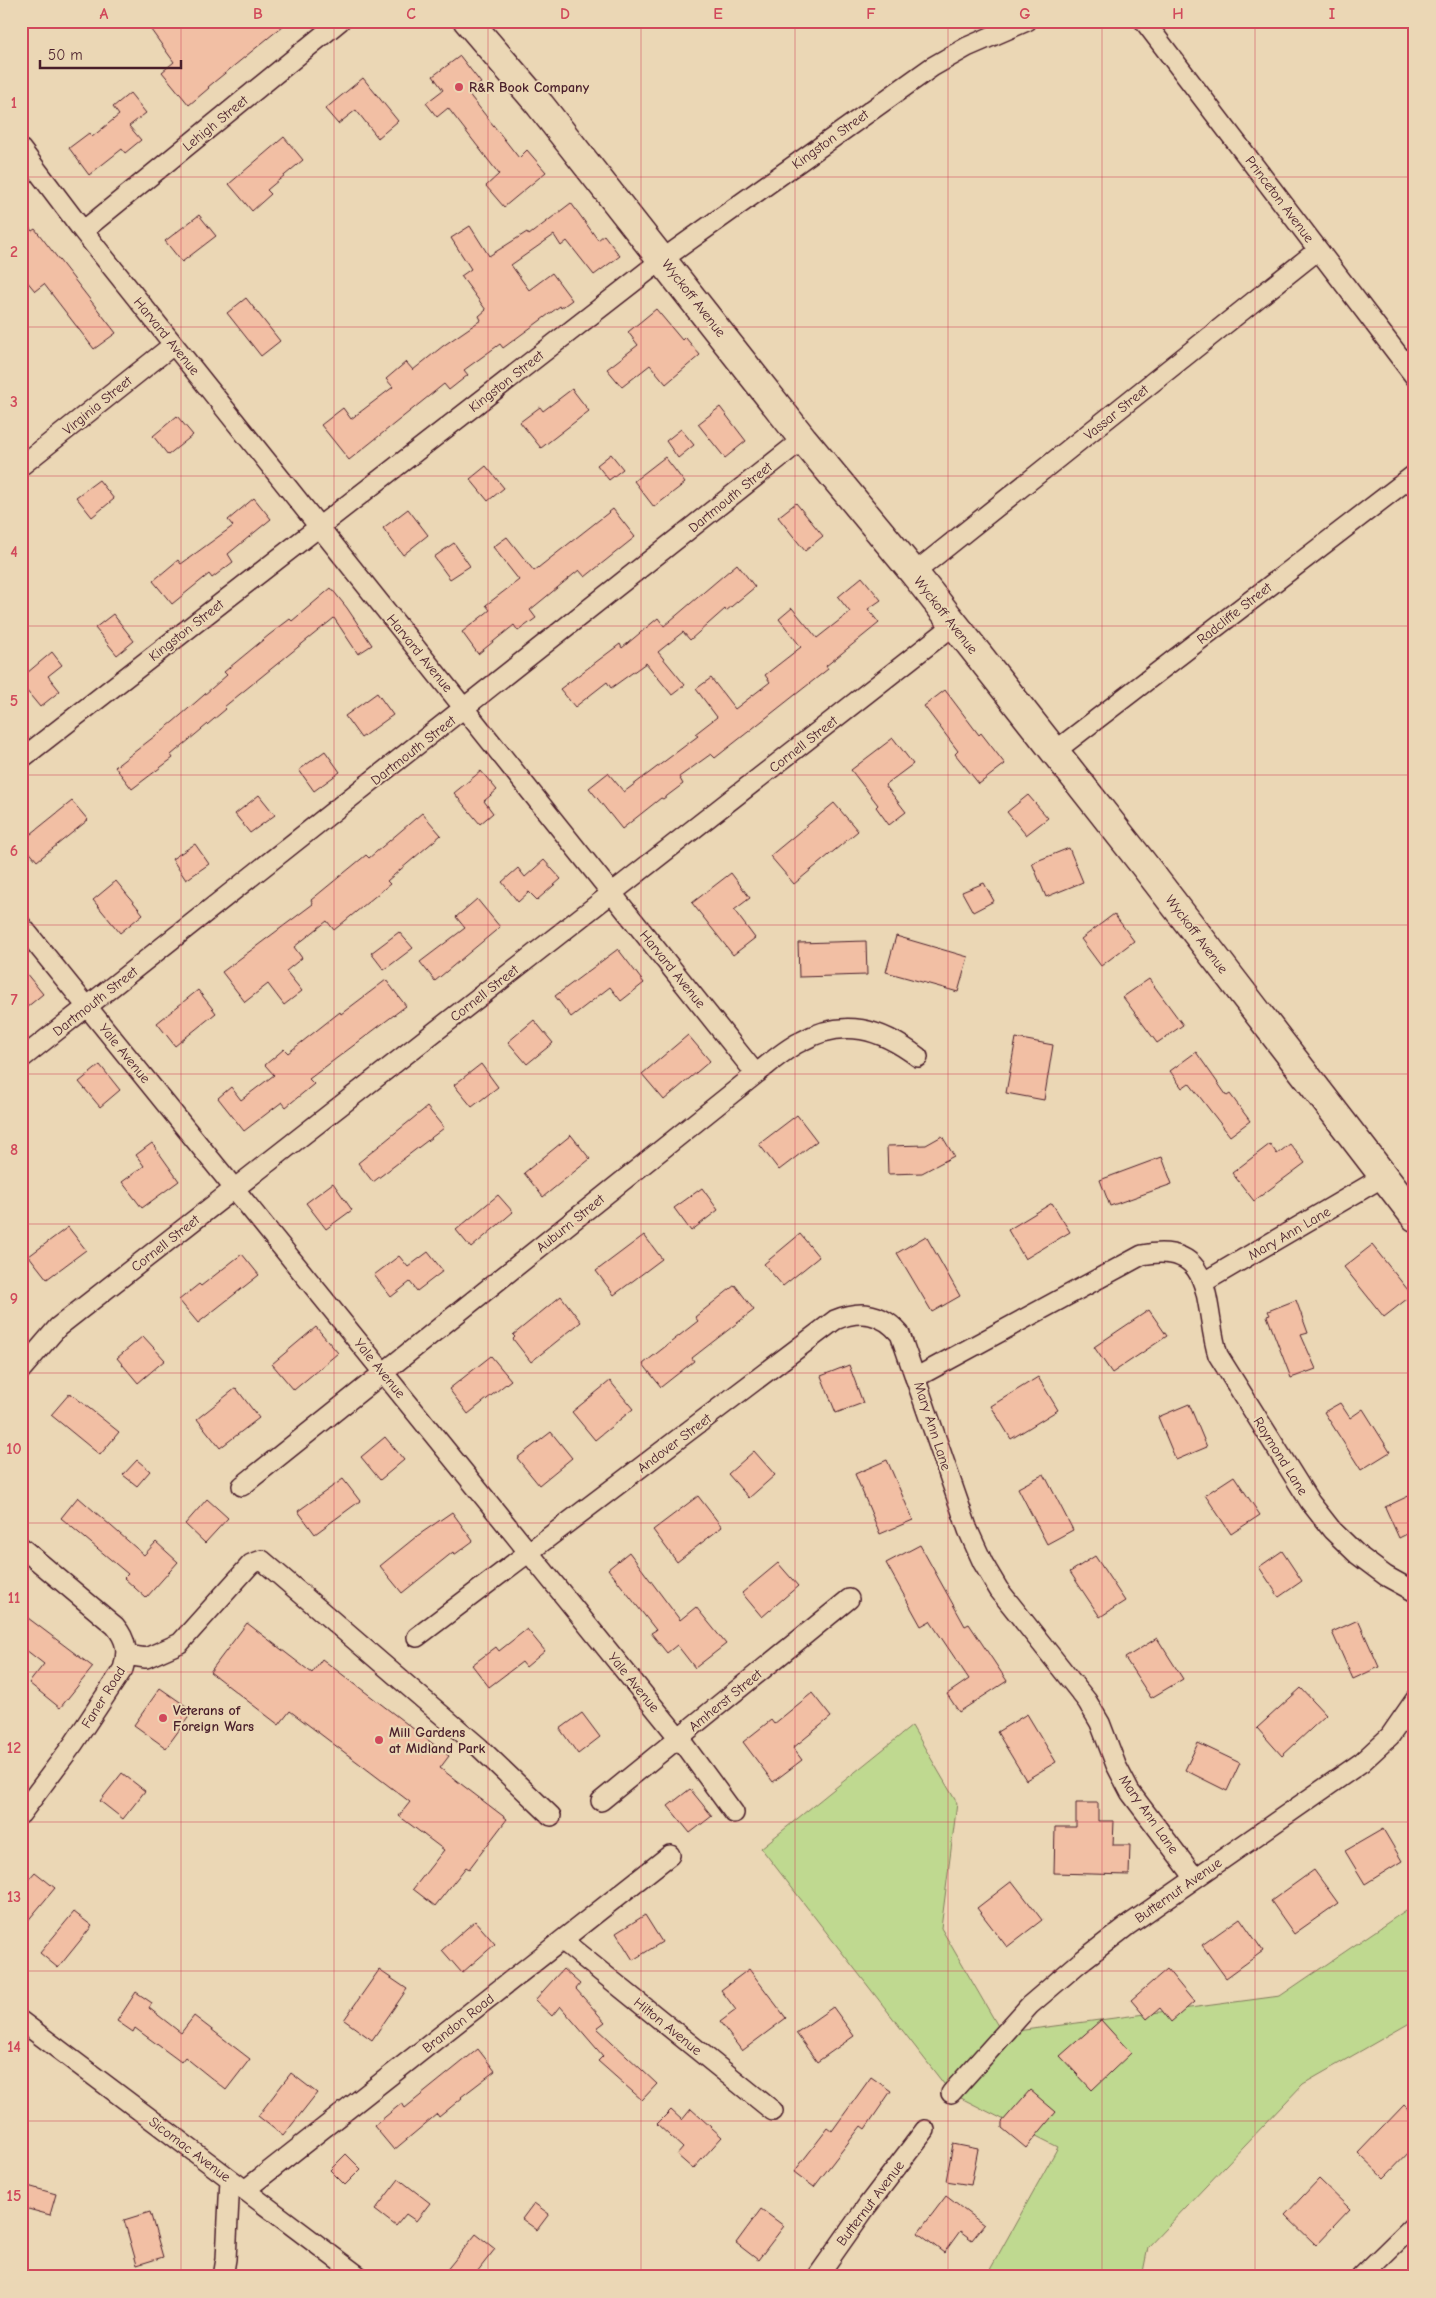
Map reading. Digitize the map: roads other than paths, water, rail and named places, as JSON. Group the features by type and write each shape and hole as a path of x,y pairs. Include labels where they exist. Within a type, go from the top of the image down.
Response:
{"main road":[{"name":"Wyckoff Avenue","path":"468,21 540,105 804,439 914,573 1150,873 1415,1217"}],"street":[{"name":"Lehigh Street","path":"87,228 340,21"},
{"name":"Kingston Street","path":"21,759 663,259 932,67 1005,25 1027,21"},
{"name":"Princeton Avenue","path":"1144,21 1415,377"},
{"name":"Harvard Avenue","path":"21,149 87,228 174,345 756,1074"},
{"name":"Vassar Street","path":"914,573 1318,250"},
{"name":"Virginia Street","path":"21,466 174,345"},
{"name":"Dartmouth Street","path":"21,1059 804,439"},
{"name":"Radcliffe Street","path":"1054,752 1415,474"},
{"name":"Cornell Street","path":"21,1370 58,1327 954,626"},
{"name":"Yale Avenue","path":"21,925 679,1738 734,1813"},
{"name":"Auburn Street","path":"242,1486 756,1074 799,1042 817,1034 839,1029 858,1029 878,1033 897,1041 918,1057"},
{"name":"Mary Ann Lane","path":"1195,1878 1130,1792 1116,1765 1100,1722 1087,1700 999,1590 983,1563 968,1530 915,1378 1142,1255 1157,1252 1171,1254 1186,1260 1197,1270 1204,1282 1383,1177"},
{"name":"Raymond Lane","path":"1204,1282 1213,1339 1218,1355 1310,1502 1332,1530 1358,1555 1386,1576 1415,1592"},
{"name":"Andover Street","path":"417,1637 835,1320 850,1314 865,1313 879,1317 892,1324 900,1334 915,1378"},
{"name":"Faner Road","path":"21,1547 115,1626 126,1644 123,1669 74,1743 21,1814"},
{"path":"126,1655 146,1658 180,1643 251,1564 262,1560 480,1748 551,1816"},
{"name":"Amherst Street","path":"601,1801 849,1599"},
{"name":"Butternut Avenue","path":"951,2093 1030,2005 1086,1957 1195,1878 1362,1762 1390,1736 1415,1700"},
{"name":"Brandon Road","path":"238,2184 563,1941 670,1855"},
{"name":"Hilton Avenue","path":"563,1941 773,2110"},
{"name":"Sicomac Avenue","path":"21,2021 360,2277"},
{"name":"Butternut Avenue","path":"816,2277 925,2130"},
{"path":"222,2277 238,2184"},
{"path":"1361,2277 1415,2224"}],"place":[{"name":"R&R Book Company","path":"459,87"},
{"name":"Veterans of Foreign Wars","path":"163,1718"},
{"name":"Mill Gardens at Midland Park","path":"379,1740"}]}
